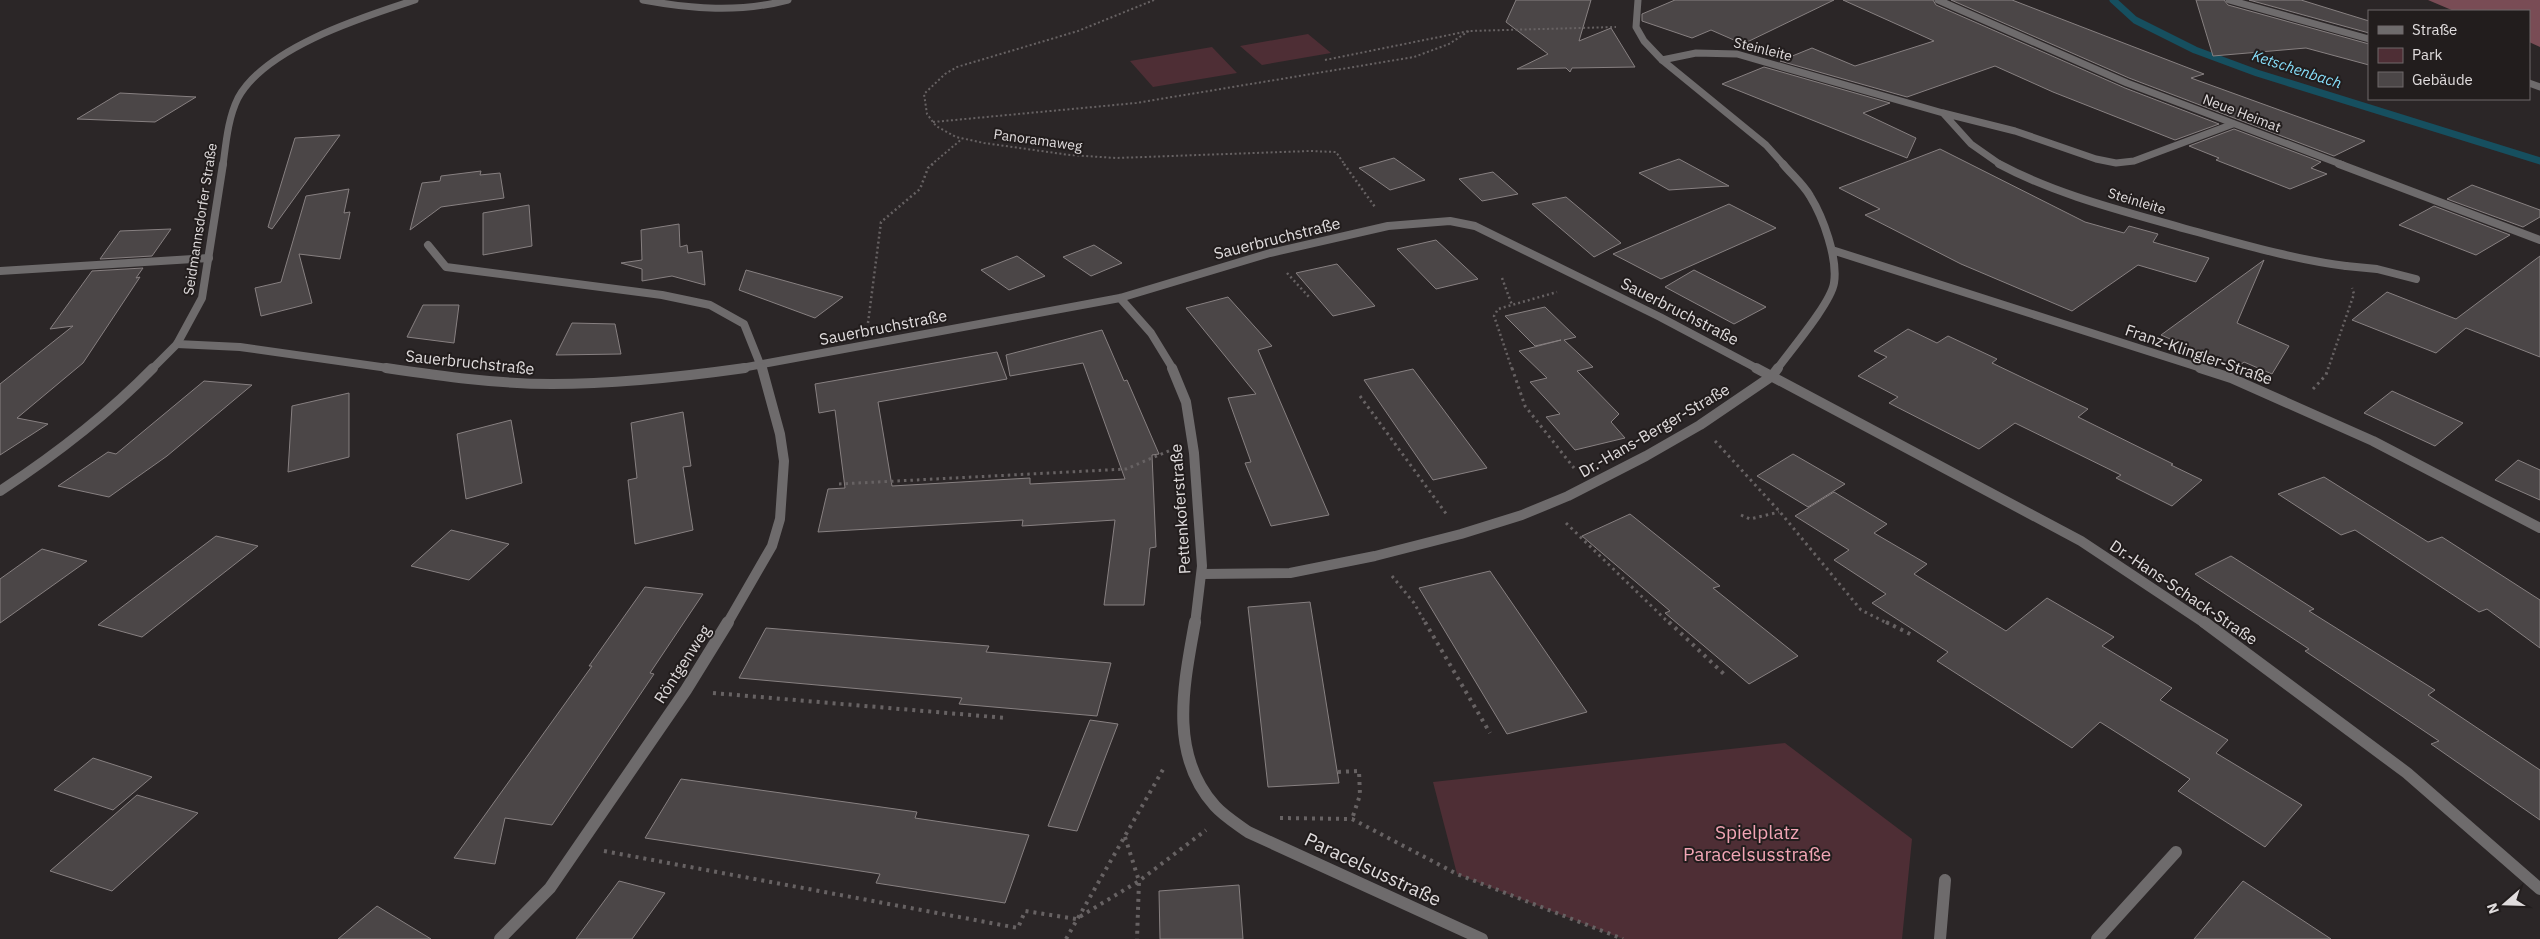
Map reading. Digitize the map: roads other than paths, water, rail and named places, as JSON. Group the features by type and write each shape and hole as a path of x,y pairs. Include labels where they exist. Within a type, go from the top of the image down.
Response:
{"street":[{"name":"Seidmannsdorfer Straße","path":"0,491 33,469 120,402 177,344 202,298 228,130 238,99 250,82 290,50 352,20 414,0"},
{"path":"643,0 685,8 716,10 745,8 788,0"},
{"name":"Dr.-Hans-Berger-Straße","path":"1202,574 1290,573 1375,556 1461,534 1549,504 1588,486 1700,425 1772,376 1825,302 1834,284 1832,250 1810,195 1788,169 1766,146 1662,60 1644,41 1636,27 1638,0"},
{"name":"Neue Heimat","path":"1938,0 2079,63 2540,240"},
{"path":"2229,0 2368,39"},
{"name":"Steinleite","path":"1662,60 1696,53 1737,54 1943,113 2015,131 2096,159 2116,163 2134,161 2234,124"},
{"name":"Steinleite","path":"1943,113 1961,136 1978,151 2005,167 2042,182 2134,214 2276,254 2346,266 2378,269 2416,279"},
{"name":"Sauerbruchstraße","path":"177,344 240,347 468,380 552,384 674,378 761,366 1120,298 1270,254 1388,226 1450,221 1475,226 1660,317 1772,376"},
{"path":"428,245 446,267 662,294 710,305 744,324 761,366"},
{"name":"Franz-Klingler-Straße","path":"1832,250 2230,378 2373,441 2540,528"},
{"path":"0,271 46,266 209,258"},
{"name":"Pettenkoferstraße","path":"1120,298 1145,323 1163,349 1186,403 1192,440 1202,574 1182,697 1182,738 1197,782 1224,817 1248,832"},
{"name":"Röntgenweg","path":"500,939 550,888 686,690 750,587 772,546 780,519 784,461 780,434 761,366"},
{"name":"Dr.-Hans-Schack-Straße","path":"1772,376 2080,541 2205,624 2341,722 2407,773 2540,889"},
{"name":"Paracelsusstraße","path":"1248,832 1482,939"},
{"path":"2098,939 2176,852"},
{"path":"1940,939 1945,880"}],"waterway":[{"name":"Ketschenbach","path":"2113,0 2135,20 2195,50 2257,73 2540,161"}],"park label":[{"name":"Spielplatz Paracelsusstraße","path":"1757,843"}]}
